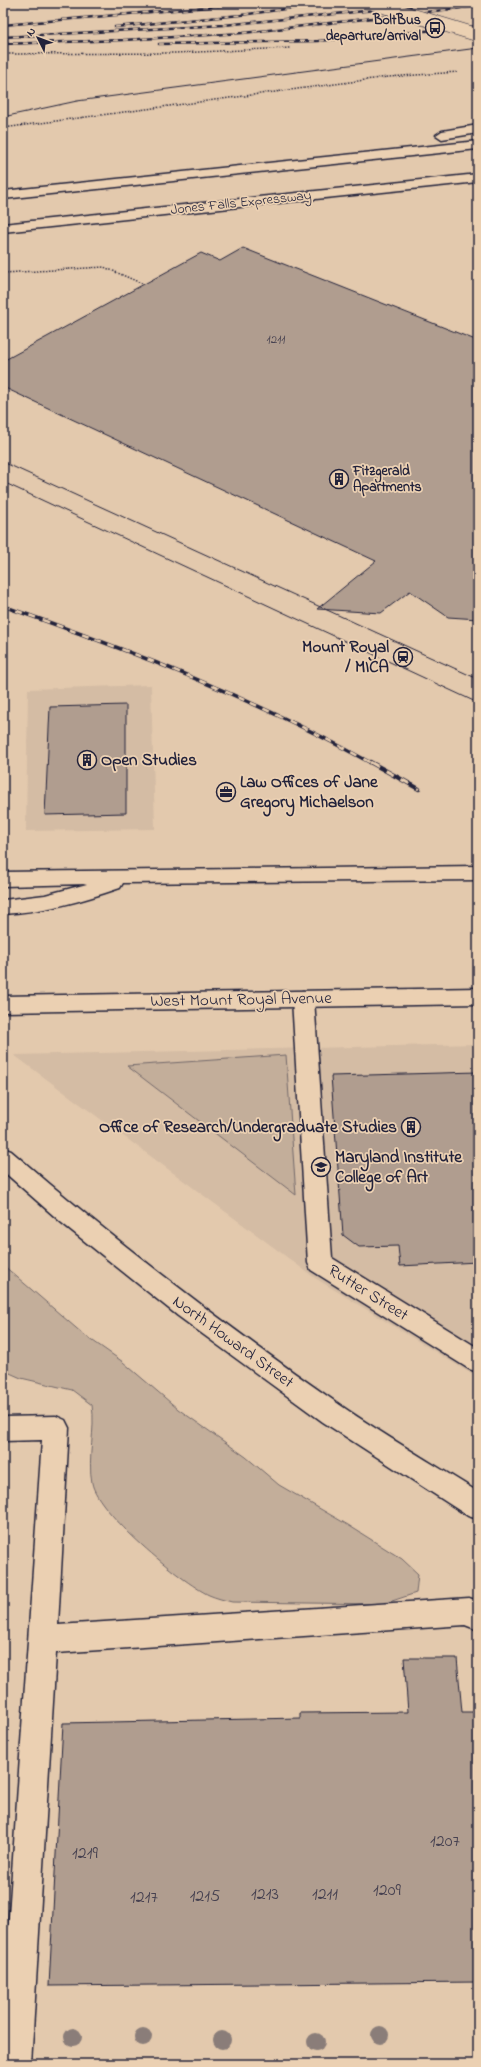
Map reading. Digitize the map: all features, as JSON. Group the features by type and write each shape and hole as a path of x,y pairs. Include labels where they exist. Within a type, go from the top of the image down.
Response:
{"main road":[{"path":"372,3 478,35"},
{"path":"426,137 478,130"},
{"path":"112,184 410,139"},
{"name":"Jones Falls Expressway","path":"3,195 478,145"},
{"name":"Jones Falls Expressway","path":"3,228 478,178"},
{"path":"136,215 470,192"},
{"path":"11,879 131,876 478,873"},
{"path":"3,907 20,907 80,894 131,876"},
{"name":"West Mount Royal Avenue","path":"3,1004 478,996"},
{"name":"Rutter Street","path":"303,999 320,1263 478,1361"},
{"name":"North Howard Street","path":"3,1157 70,1216 187,1309 332,1414 478,1507"},
{"path":"3,1430 56,1428 15,2064"},
{"path":"43,1640 469,1611 478,1617"}],"path":[{"path":"3,54 175,53 290,48"},
{"path":"3,128 388,77 460,72"},
{"path":"3,274 104,267 143,284"}],"shaded area":[{"path":"151,685 155,829 26,831 28,689"},
{"name":"Maryland Institute College of Art","path":"478,1044 478,1378 315,1278 14,1055"},
{"path":"286,1055 296,1195 127,1066"},
{"path":"3,1265 83,1334 123,1362 178,1409 246,1457 279,1485 348,1525 402,1559 418,1574 416,1593 383,1604 232,1602 209,1595 196,1588 161,1561 124,1528 108,1511 97,1496 92,1483 90,1463 93,1424 92,1405 72,1390 21,1378 3,1370"}],"building":[{"name":"Fitzgerald Apartments","path":"243,248 478,341 478,619 448,617 410,591 381,613 317,609 376,561 3,387 3,361 201,253 220,261"},
{"name":"Open Studies","path":"126,705 126,813 45,815 50,707"},
{"path":"478,1072 478,1262 400,1266 398,1246 359,1247 343,1235 331,1076"},
{"path":"404,1658 457,1658 462,1712 478,1712 478,1982 49,1986 63,1723 300,1718 300,1713 408,1712"}],"tram line":[{"path":"3,117 77,101 478,48"},
{"path":"3,462 478,679"},
{"path":"3,482 478,703"}],"railway":[{"path":"3,25 254,3"},
{"path":"115,27 241,15 328,3"},
{"path":"3,37 224,25 446,3"},
{"path":"3,44 123,40 243,33 478,6"},
{"path":"159,44 318,41 478,26"},
{"path":"3,606 144,658 236,696 327,739 371,763"},
{"path":"370,762 419,789"}],"place":[{"name":"BoltBus departure/arrival","path":"435,28"},
{"name":"Fitzgerald Apartments","path":"339,479"},
{"name":"Mount Royal / MICA","path":"403,657"},
{"name":"Open Studies","path":"87,760"},
{"name":"Law Offices of Jane Gregory Michaelson","path":"226,792"},
{"name":"Office of Research/Undergraduate Studies","path":"411,1127"},
{"name":"Maryland Institute College of Art","path":"321,1167"}]}
